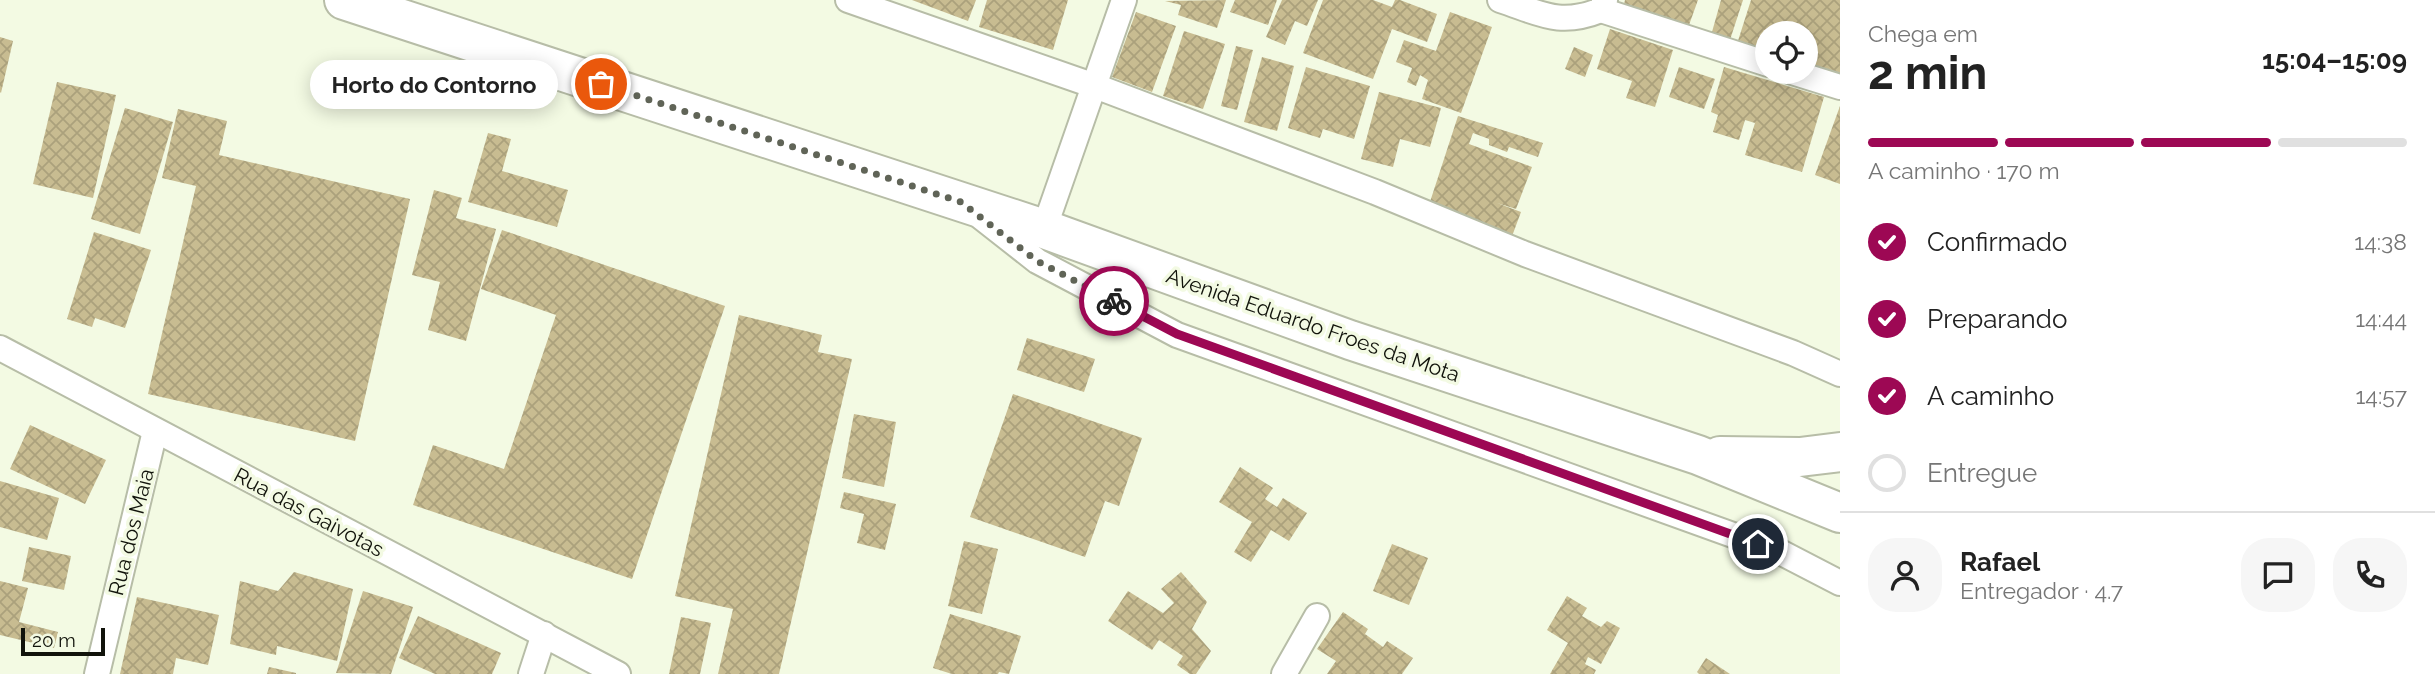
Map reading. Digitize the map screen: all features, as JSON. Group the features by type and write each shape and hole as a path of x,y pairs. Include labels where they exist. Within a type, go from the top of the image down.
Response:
{"highway":[{"name":"Avenida Eduardo Froes da Mota","path":"344,0 1044,229 1350,340 1698,455 1840,513"},
{"path":"1698,455 1800,457 1840,452"}],"street":[{"path":"848,0 899,8 1375,192 1524,254 1793,353 1840,374"},
{"path":"1044,229 1124,0"},
{"path":"1500,0 1567,20 1603,5 1755,59"},
{"path":"1818,80 1840,87"},
{"path":"961,202 1037,261 1177,334 1780,552 1840,583"},
{"name":"Rua das Gaivotas","path":"0,348 618,674"},
{"name":"Rua dos Maia","path":"97,674 155,431"},
{"path":"1284,674 1317,616"},
{"path":"531,674 544,634"}],"building":[{"path":"912,0 976,0 968,21"},
{"path":"987,0 1068,0 1053,50 979,27"},
{"path":"1226,0 1217,28 1178,15 1181,5 1165,1"},
{"path":"1235,0 1277,0 1268,25 1230,12"},
{"path":"1282,0 1318,0 1307,26 1295,21 1285,45 1266,37"},
{"path":"1323,0 1373,0 1392,7 1395,0 1400,0 1437,14 1427,42 1392,29 1373,79 1303,53"},
{"path":"1625,0 1698,0 1689,25 1624,4"},
{"path":"1721,0 1743,0 1728,46 1710,39"},
{"path":"1751,0 1840,0 1840,80 1818,73 1818,21 1755,21 1755,53 1736,47"},
{"path":"1136,12 1176,26 1152,92 1112,77"},
{"path":"1450,12 1492,27 1461,113 1422,99 1428,80 1420,75 1416,86 1407,82 1412,68 1396,62 1404,40 1436,51"},
{"path":"1610,29 1673,50 1655,107 1626,98 1632,81 1597,69"},
{"path":"1184,31 1225,44 1203,109 1163,96"},
{"path":"0,37 13,41 1,93 0,92"},
{"path":"1236,46 1253,50 1237,110 1221,106"},
{"path":"1574,47 1593,55 1585,77 1565,69"},
{"path":"1262,57 1294,66 1277,131 1244,122"},
{"path":"1306,67 1370,86 1354,139 1323,129 1320,138 1288,128"},
{"path":"1679,67 1715,79 1704,109 1669,97"},
{"path":"1724,67 1755,76 1755,84 1781,84 1824,97 1802,172 1745,155 1755,123 1745,120 1739,140 1713,132 1718,115 1711,112"},
{"path":"57,82 116,95 93,198 33,184"},
{"path":"1379,92 1441,108 1430,147 1400,139 1393,167 1361,159"},
{"path":"1840,106 1840,184 1815,175"},
{"path":"125,108 173,122 140,234 91,219"},
{"path":"178,109 227,121 219,155 410,199 355,441 148,394 196,186 162,178"},
{"path":"1458,116 1543,143 1538,157 1509,147 1507,152 1489,145 1489,139 1473,133 1469,144 1532,167 1516,209 1497,203 1521,212 1511,239 1428,208"},
{"path":"488,133 511,139 502,171 568,190 557,227 468,202"},
{"path":"434,190 462,198 456,218 496,229 466,341 428,330 440,282 412,275"},
{"path":"502,230 725,306 632,579 413,505 433,445 504,469 556,315 481,289"},
{"path":"94,232 151,250 125,328 95,318 92,327 67,319"},
{"path":"739,315 822,335 818,352 852,359 779,674 718,674 733,609 675,596"},
{"path":"1027,338 1095,359 1084,392 1017,370"},
{"path":"1013,394 1142,438 1119,506 1105,501 1085,557 970,517"},
{"path":"854,414 896,422 884,487 842,478"},
{"path":"30,425 106,460 85,504 10,469"},
{"path":"1240,467 1273,488 1265,499 1277,507 1283,498 1307,513 1289,541 1271,530 1251,562 1234,552 1252,522 1219,502"},
{"path":"0,481 59,498 47,540 0,527"},
{"path":"844,492 896,504 885,550 857,543 864,514 840,508"},
{"path":"964,541 998,549 982,614 948,606"},
{"path":"1392,544 1428,558 1409,605 1373,591"},
{"path":"29,547 71,556 64,590 22,581"},
{"path":"294,572 353,589 337,661 277,646 276,655 230,644 240,581 278,591"},
{"path":"1181,572 1207,602 1192,629 1211,651 1196,674 1190,674 1177,665 1183,656 1159,640 1152,650 1108,621 1128,591 1163,613 1174,603 1161,589"},
{"path":"0,581 28,588 19,622 58,632 54,648 0,635"},
{"path":"363,591 413,607 391,674 336,673"},
{"path":"1567,596 1587,608 1582,616 1601,627 1607,621 1620,628 1601,664 1588,657 1585,664 1596,670 1594,674 1550,674 1568,643 1547,630"},
{"path":"137,597 219,615 208,665 176,658 173,674 120,674"},
{"path":"1343,612 1368,629 1365,634 1383,647 1387,641 1413,658 1402,674 1327,674 1336,661 1317,649"},
{"path":"950,614 1021,636 1009,674 952,674 933,668"},
{"path":"418,616 501,653 492,674 435,674 399,658"},
{"path":"681,617 711,623 700,674 669,674"},
{"path":"1706,658 1730,674 1699,674 1697,672"},
{"path":"269,667 296,673 296,674 267,674"}],"way so far":[{"path":"601,84 961,202 1037,261 1114,301"}],"place":[{"name":"Horto do Contorno","path":"601,84"}],"route":[{"path":"1114,301 1177,334 1758,544"}]}
